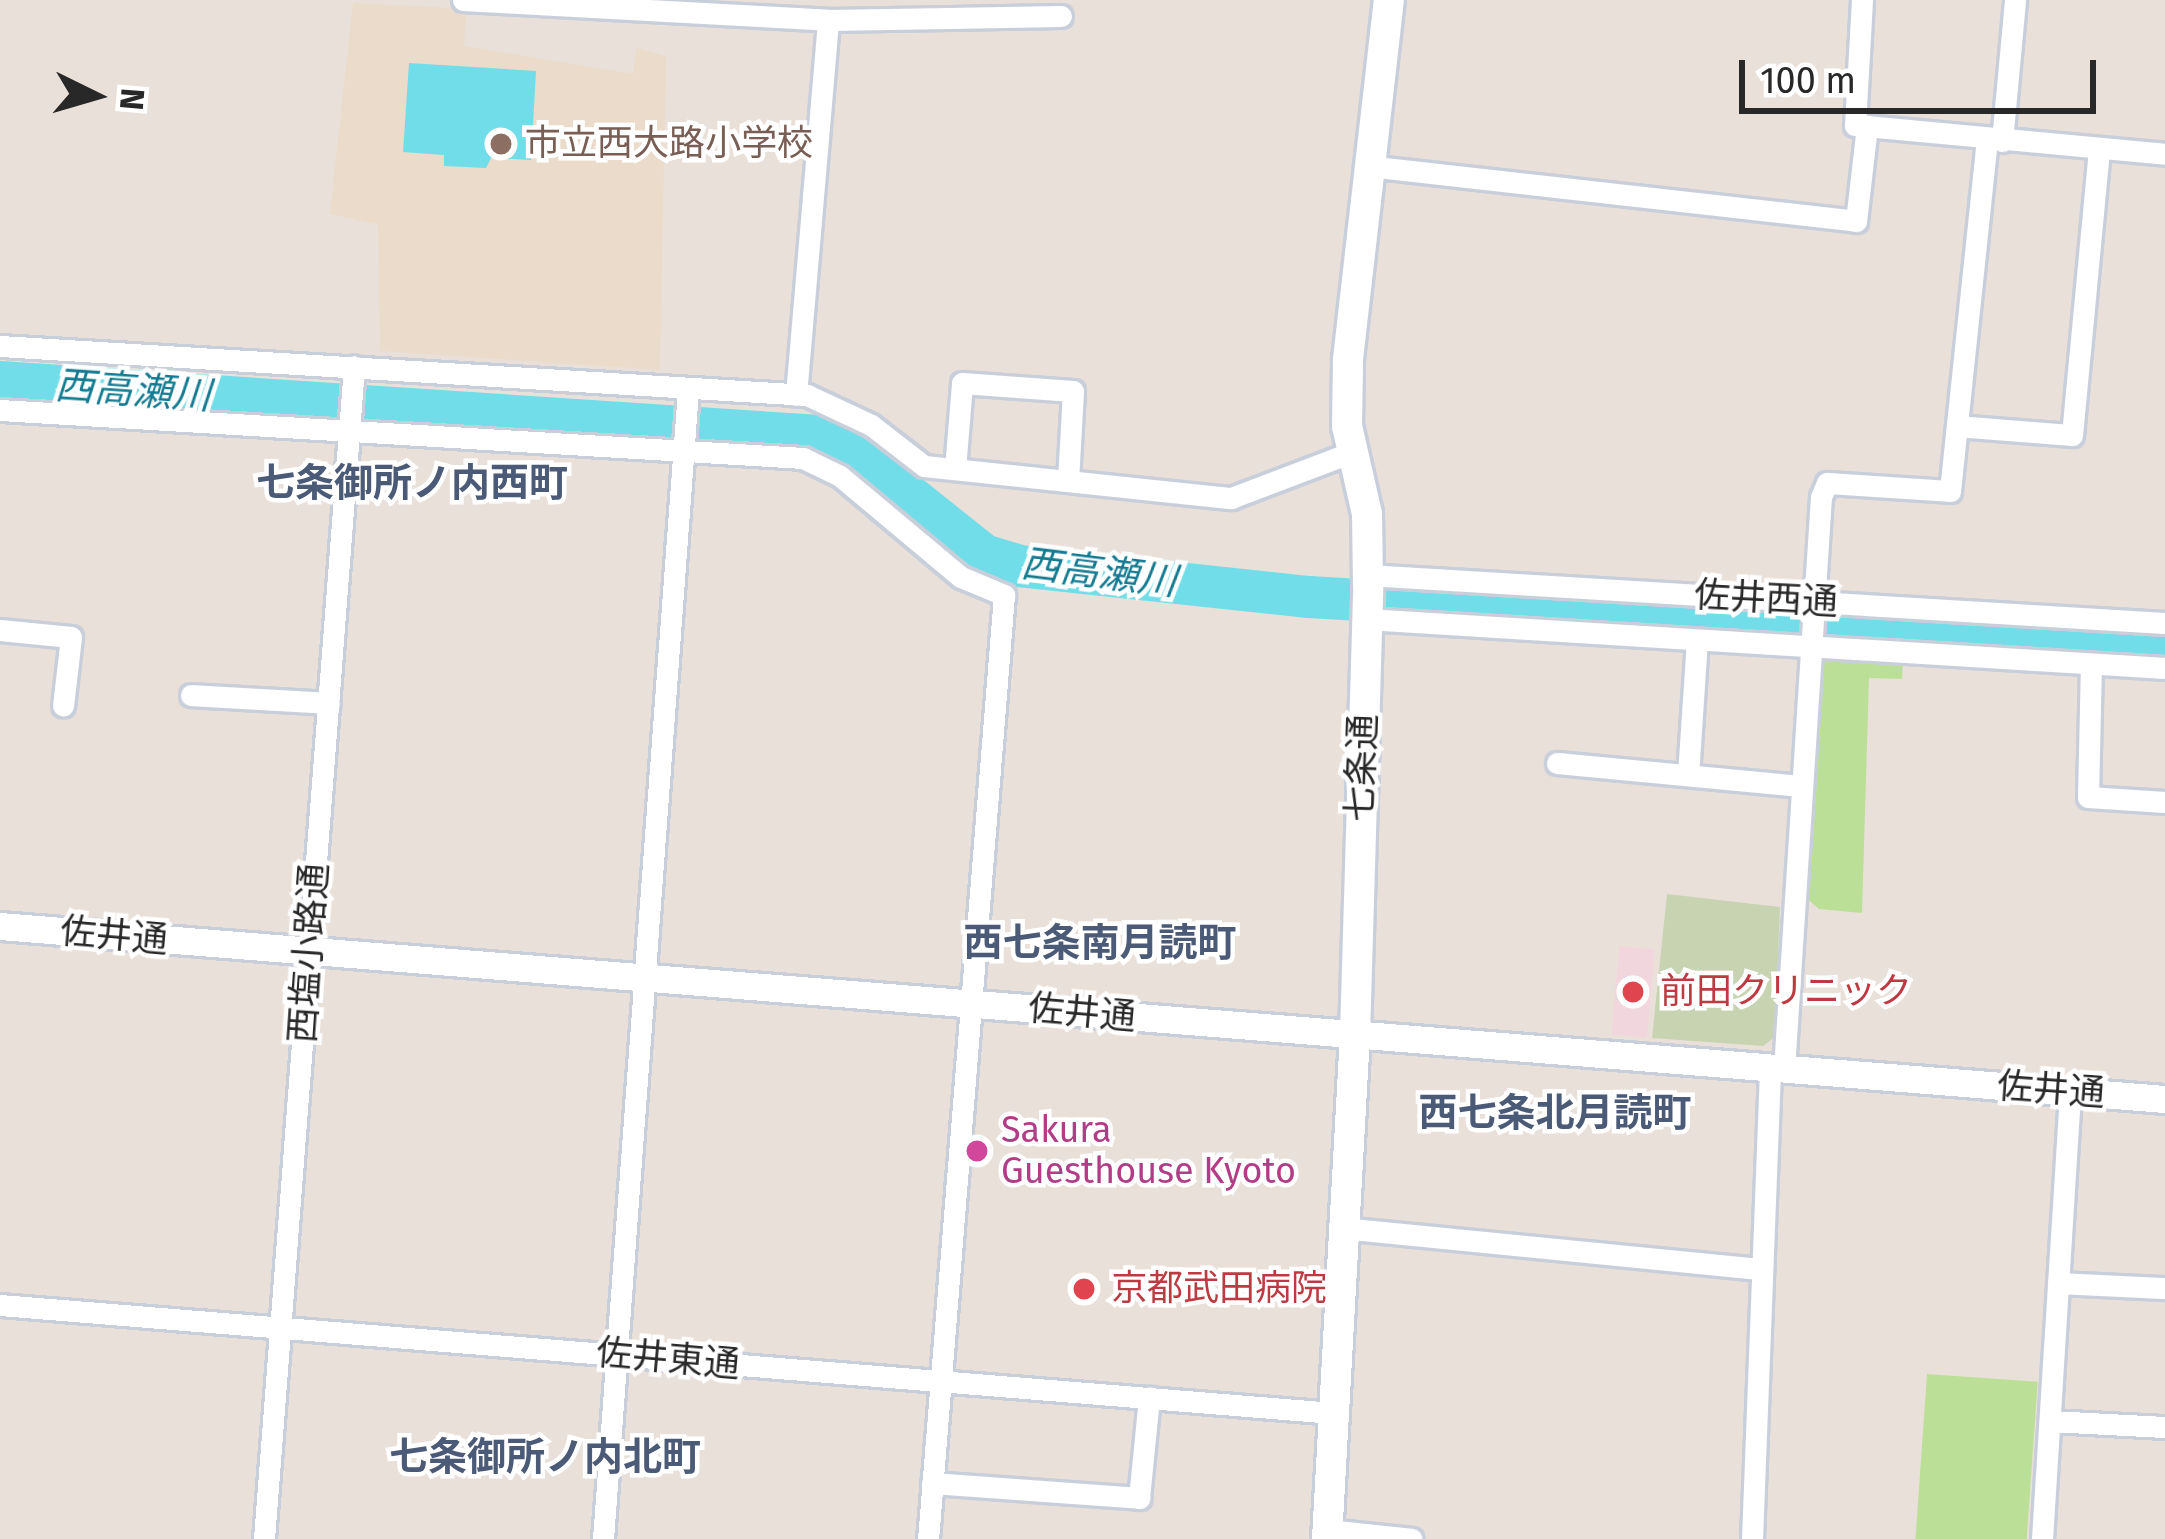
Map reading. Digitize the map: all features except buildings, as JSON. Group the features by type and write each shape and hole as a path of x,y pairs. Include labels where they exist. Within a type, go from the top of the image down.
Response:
{"main road":[{"name":"七条通","path":"1328,1535 1355,1035 1367,579 1367,514 1352,452 1348,359 1389,0"}],"street":[{"path":"465,0 828,20 871,9 993,8 1061,16"},
{"path":"1862,0 1855,125 2165,154"},
{"path":"1752,1539 1762,1270 1813,602 1827,483 1950,491 2015,0"},
{"path":"796,395 828,20"},
{"path":"1369,166 1856,221 1867,126"},
{"path":"1957,426 2072,435 2099,149"},
{"path":"0,346 796,395 837,406 871,424 924,466 1231,498 1352,452"},
{"name":"西塩小路通","path":"264,1539 354,366"},
{"path":"955,469 962,382 1073,391 1068,481"},
{"path":"603,1539 688,388"},
{"path":"0,410 803,458 840,476 961,577 1004,595 928,1539"},
{"name":"佐井西通","path":"1367,579 2165,623"},
{"path":"1366,620 2165,668"},
{"path":"0,630 71,637 62,706"},
{"path":"1688,775 1697,640"},
{"path":"2091,664 2088,797 2165,802"},
{"path":"191,695 328,703"},
{"path":"1557,763 1802,786"},
{"name":"佐井通","path":"0,926 2165,1099"},
{"path":"2042,1539 2070,1092"},
{"path":"1342,1228 1762,1270"},
{"path":"2059,1283 2165,1288"},
{"name":"佐井東通","path":"0,1305 1335,1413"},
{"path":"932,1483 1138,1498 1150,1397"},
{"path":"2050,1421 2165,1426"},
{"path":"1328,1535 1412,1539"}],"shaded area":[{"name":"市立西大路小学校","path":"353,3 466,9 464,46 633,74 637,48 666,56 660,370 380,351 378,224 330,214"},
{"name":"前田クリニック","path":"1619,946 1655,949 1647,1038 1611,1035"}],"green space":[{"path":"1827,652 1903,661 1902,679 1869,678 1862,913 1819,909 1804,896 1820,658"},
{"path":"1667,894 1780,907 1775,1037 1763,1046 1652,1038"},
{"path":"1927,1374 2038,1382 2027,1539 1915,1539"}],"water":[{"path":"409,63 536,71 531,160 491,158 486,168 444,166 444,155 403,152"}],"waterway":[{"name":"西高瀬川","path":"0,382 820,436 885,476 984,555 1019,566 1309,597 2165,647"}],"place":[{"name":"市立西大路小学校","path":"501,144"},
{"name":"前田クリニック","path":"1633,992"},
{"name":"Sakura Guesthouse Kyoto","path":"977,1151"},
{"name":"京都武田病院","path":"1084,1289"}],"district":[{"name":"七条御所ノ内西町","path":"412,483"},
{"name":"西七条南月読町","path":"1100,943"},
{"name":"西七条北月読町","path":"1555,1113"},
{"name":"七条御所ノ内北町","path":"545,1457"}]}
